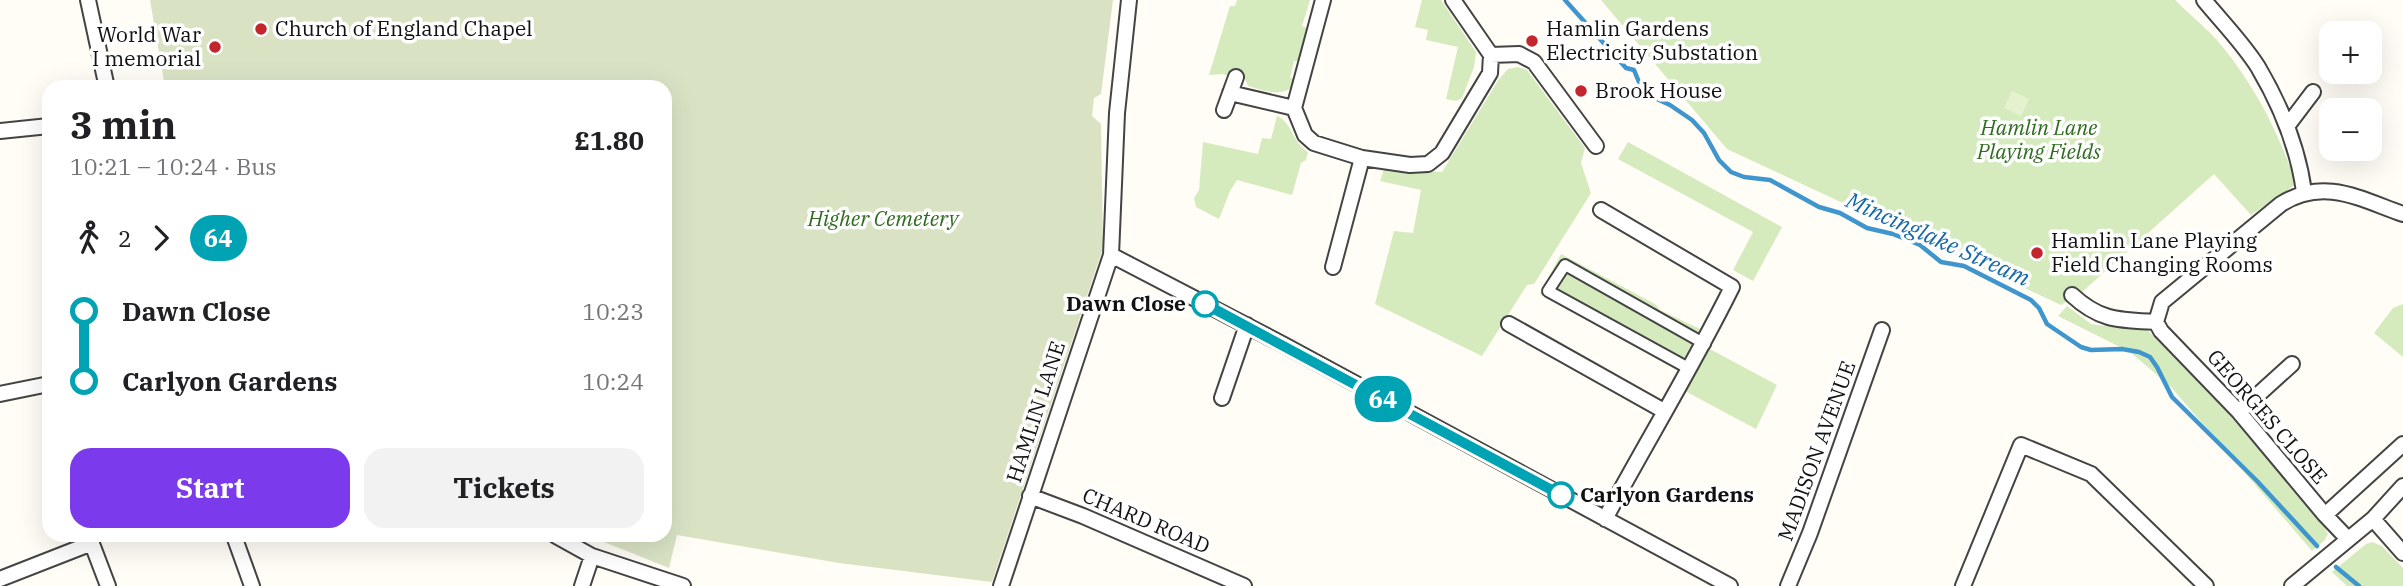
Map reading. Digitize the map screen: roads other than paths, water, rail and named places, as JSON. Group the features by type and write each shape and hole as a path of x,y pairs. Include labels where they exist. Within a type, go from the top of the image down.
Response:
{"street":[{"path":"88,0 105,80"},
{"name":"HAMLIN LANE","path":"1001,586 1111,255 1118,113 1129,0"},
{"path":"1323,0 1294,108 1305,135 1314,143 1362,158 1410,165 1428,164 1442,153 1490,73 1491,55 1453,0"},
{"path":"2204,0 2257,65 2288,125 2301,165 2304,192"},
{"path":"1491,55 1519,54 1534,62 1596,146"},
{"path":"1224,110 1236,77"},
{"path":"2288,125 2313,92"},
{"path":"1230,93 1294,108"},
{"path":"0,131 42,127"},
{"path":"1333,267 1362,158"},
{"path":"2072,295 2090,311 2099,315 2115,320 2155,322 2162,302 2281,204 2304,192 2323,190 2343,193 2403,214"},
{"path":"1601,210 1732,287 1704,344 1605,519"},
{"path":"1111,255 1730,586"},
{"path":"1690,369 1548,291 1565,265 1704,344"},
{"name":"GEORGES CLOSE","path":"2155,322 2239,412 2347,538"},
{"path":"1509,324 1664,411"},
{"path":"1222,398 1247,326"},
{"name":"MADISON AVENUE","path":"1788,586 1810,533 1882,330"},
{"path":"2239,412 2292,364"},
{"path":"0,394 42,385"},
{"path":"2325,515 2403,444"},
{"path":"1963,586 2021,445 2091,474 2206,586"},
{"path":"2292,586 2372,519 2403,486"},
{"name":"CHARD ROAD","path":"1030,496 1244,586"},
{"path":"2372,519 2403,553"},
{"path":"0,579 84,542"},
{"path":"92,542 108,586"},
{"path":"236,542 252,586"},
{"path":"567,542 592,556 683,586"},
{"path":"582,586 592,556"}],"waterway":[{"name":"Mincinglake Stream","path":"1565,0 1626,68 1634,70 1641,87 1648,95 1670,105 1692,120 1704,133 1719,160 1731,172 1744,177 1770,180 1819,207 1840,213 1867,228 1893,234 1920,245 1941,262 1964,266 2031,300 2039,308 2047,324 2081,347 2091,350 2122,349 2150,357 2172,397 2257,481 2317,546"},
{"name":"Mincinglake Stream","path":"2336,567 2359,586"}],"place":[{"name":"Church of England Chapel","path":"261,29"},
{"name":"Hamlin Gardens Electricity Substation","path":"1532,41"},
{"name":"World War I memorial","path":"215,47"},
{"name":"Brook House","path":"1581,91"},
{"name":"Hamlin Lane Playing Field Changing Rooms","path":"2037,253"},
{"name":"Dawn Close","path":"1205,304"},
{"name":"Carlyon Gardens","path":"1561,495"}],"park label":[{"name":"Hamlin Lane Playing Fields","path":"2039,140"},
{"name":"Higher Cemetery","path":"883,219"}]}
